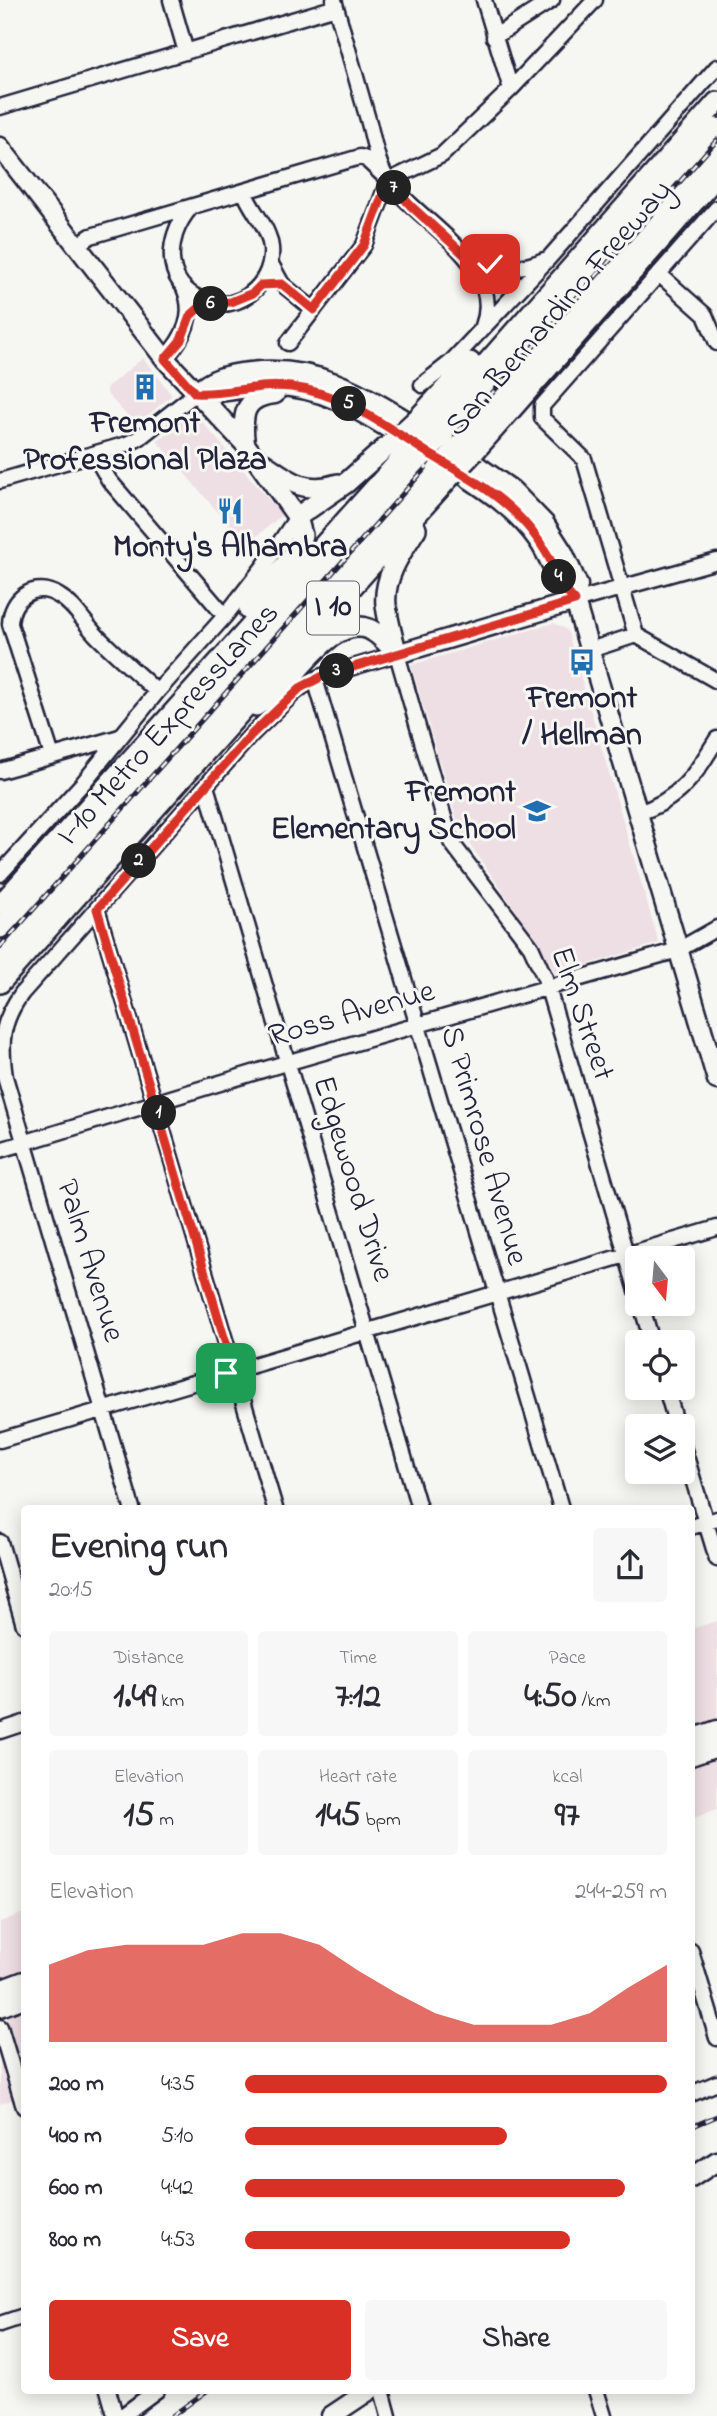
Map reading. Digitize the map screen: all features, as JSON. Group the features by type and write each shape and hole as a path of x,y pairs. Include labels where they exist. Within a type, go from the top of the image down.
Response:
{"highway":[{"name":"San Bernardino Freeway","path":"446,435 554,284 717,102"},
{"name":"I-10 Metro ExpressLanes","path":"0,960 442,479 446,435 717,128"},
{"name":"I-10 Metro ExpressLanes","path":"446,435 553,337 717,153"},
{"name":"San Bernardino Freeway","path":"0,905 406,451 446,435 534,382 717,176"},
{"path":"534,382 553,337"},
{"name":"I-10 Metro ExpressLanes","path":"0,928 38,889 335,556 406,451"},
{"path":"251,452 287,480 302,486 321,488 352,478 406,451"},
{"path":"122,769 297,550 302,535 297,517 352,478"},
{"path":"397,654 386,604 389,582 395,563 442,479"},
{"name":"I 10","path":"0,983 442,479"},
{"path":"283,591 335,556"},
{"path":"227,727 279,690 316,650 344,630 356,627 370,630 380,636 397,654"}],"main road":[{"path":"0,147 165,359 251,452 297,517"},
{"path":"195,393 214,379 242,373 278,370 316,375 354,390 465,456 502,481 545,524 563,552 578,585 575,601 717,1080"},
{"path":"195,393 222,393 271,386 314,391 358,409 489,491 517,514 551,562 563,590 575,601"},
{"path":"251,452 243,420 251,402 264,395 314,391"},
{"path":"397,654 575,601"},
{"path":"695,1738 717,1730"},
{"path":"695,1755 717,1747"},
{"path":"0,1990 21,1982"},
{"path":"0,2007 21,1999"},
{"path":"695,2175 717,2161"},
{"path":"331,2416 364,2394"}],"street":[{"path":"171,0 186,52"},
{"path":"484,0 511,89"},
{"path":"495,37 552,0"},
{"path":"388,181 442,155 511,89 595,0"},
{"path":"0,107 335,4 388,181 364,245 288,343"},
{"path":"422,385 450,363 549,258 717,67"},
{"path":"76,246 91,236 360,157 366,159 411,206 467,257 482,280 485,294 486,318 482,329"},
{"path":"257,215 256,201 264,185"},
{"path":"244,191 269,235 271,264 282,284 314,310"},
{"path":"171,246 178,223 191,207"},
{"path":"717,208 548,399 541,412 542,418 584,459 636,635 717,681"},
{"path":"152,218 166,228 173,269 188,298 190,316 181,340 165,359"},
{"path":"467,257 490,264 516,267 549,258"},
{"path":"190,316 199,308 214,303 231,302 253,293 261,285 271,264"},
{"path":"659,274 705,315 717,344"},
{"path":"261,285 282,284"},
{"path":"184,288 199,298 214,303"},
{"path":"1,478 94,454 139,438 195,393"},
{"path":"94,454 109,480 225,616"},
{"path":"0,874 83,783 157,692 225,616 264,566 297,517"},
{"path":"575,601 717,561"},
{"path":"52,755 10,624 11,613 22,596 31,591 42,590 62,597 94,634 157,692"},
{"path":"590,650 636,635"},
{"path":"274,1505 97,909 251,735 293,694 315,679 397,654"},
{"name":"Elm Street","path":"397,654 449,836 458,852 531,947 547,988 625,1251"},
{"name":"S Primrose Avenue","path":"315,679 560,1505"},
{"path":"0,771 120,737"},
{"path":"638,813 660,805 682,788 699,769 717,739"},
{"name":"Edgewood Drive","path":"206,786 418,1505"},
{"name":"Palm Avenue","path":"97,909 10,1009 0,1048 131,1505"},
{"name":"Ross Avenue","path":"0,1150 678,950 717,928"},
{"path":"654,1246 717,1228"},
{"path":"0,1440 625,1254"},
{"path":"695,1477 712,1521 717,1559"},
{"path":"695,1526 712,1521"},
{"path":"0,1542 21,1615"},
{"path":"0,1731 21,1724"},
{"path":"695,1964 717,2038"},
{"path":"0,2027 21,2097"},
{"path":"695,2092 717,2083"},
{"path":"0,2324 21,2317"},
{"path":"109,2394 114,2411 120,2416 151,2394"},
{"path":"383,2394 389,2416"},
{"path":"597,2394 604,2416"}],"shaded area":[{"path":"143,358 172,395 136,425 108,395 106,388"},
{"path":"193,411 282,515 246,545 157,441"},
{"name":"Fremont Elementary School","path":"554,623 567,630 659,943 556,974 539,944 460,830 411,665"},
{"path":"717,1621 717,1721 695,1729 695,1628"},
{"path":"717,1755 717,1809 695,1817 695,1763"},
{"path":"21,1914 21,1974 0,1980 0,1922"},
{"path":"21,2008 20,2065 7,2020 11,2012"},
{"path":"0,2050 15,2099 0,2104"}],"railway":[{"path":"0,947 717,140"},
{"path":"695,2125 717,2116"},
{"path":"172,2416 202,2394"}],"place":[{"name":"Fremont Professional Plaza","path":"145,387"},
{"name":"Monty's Alhambra","path":"230,511"},
{"name":"Fremont / Hellman","path":"582,662"},
{"name":"Fremont Elementary School","path":"537,811"}],"route":[{"path":"226,1373 234,1371 97,909 251,735 307,683 575,601 563,590 557,573 539,542 509,507 478,483 358,409 341,400 293,387 261,386 214,394 195,393 165,359 181,340 190,316 199,308 214,303 231,302 253,293 261,285 282,284 314,310 364,245 388,181 467,257 490,264"}]}
